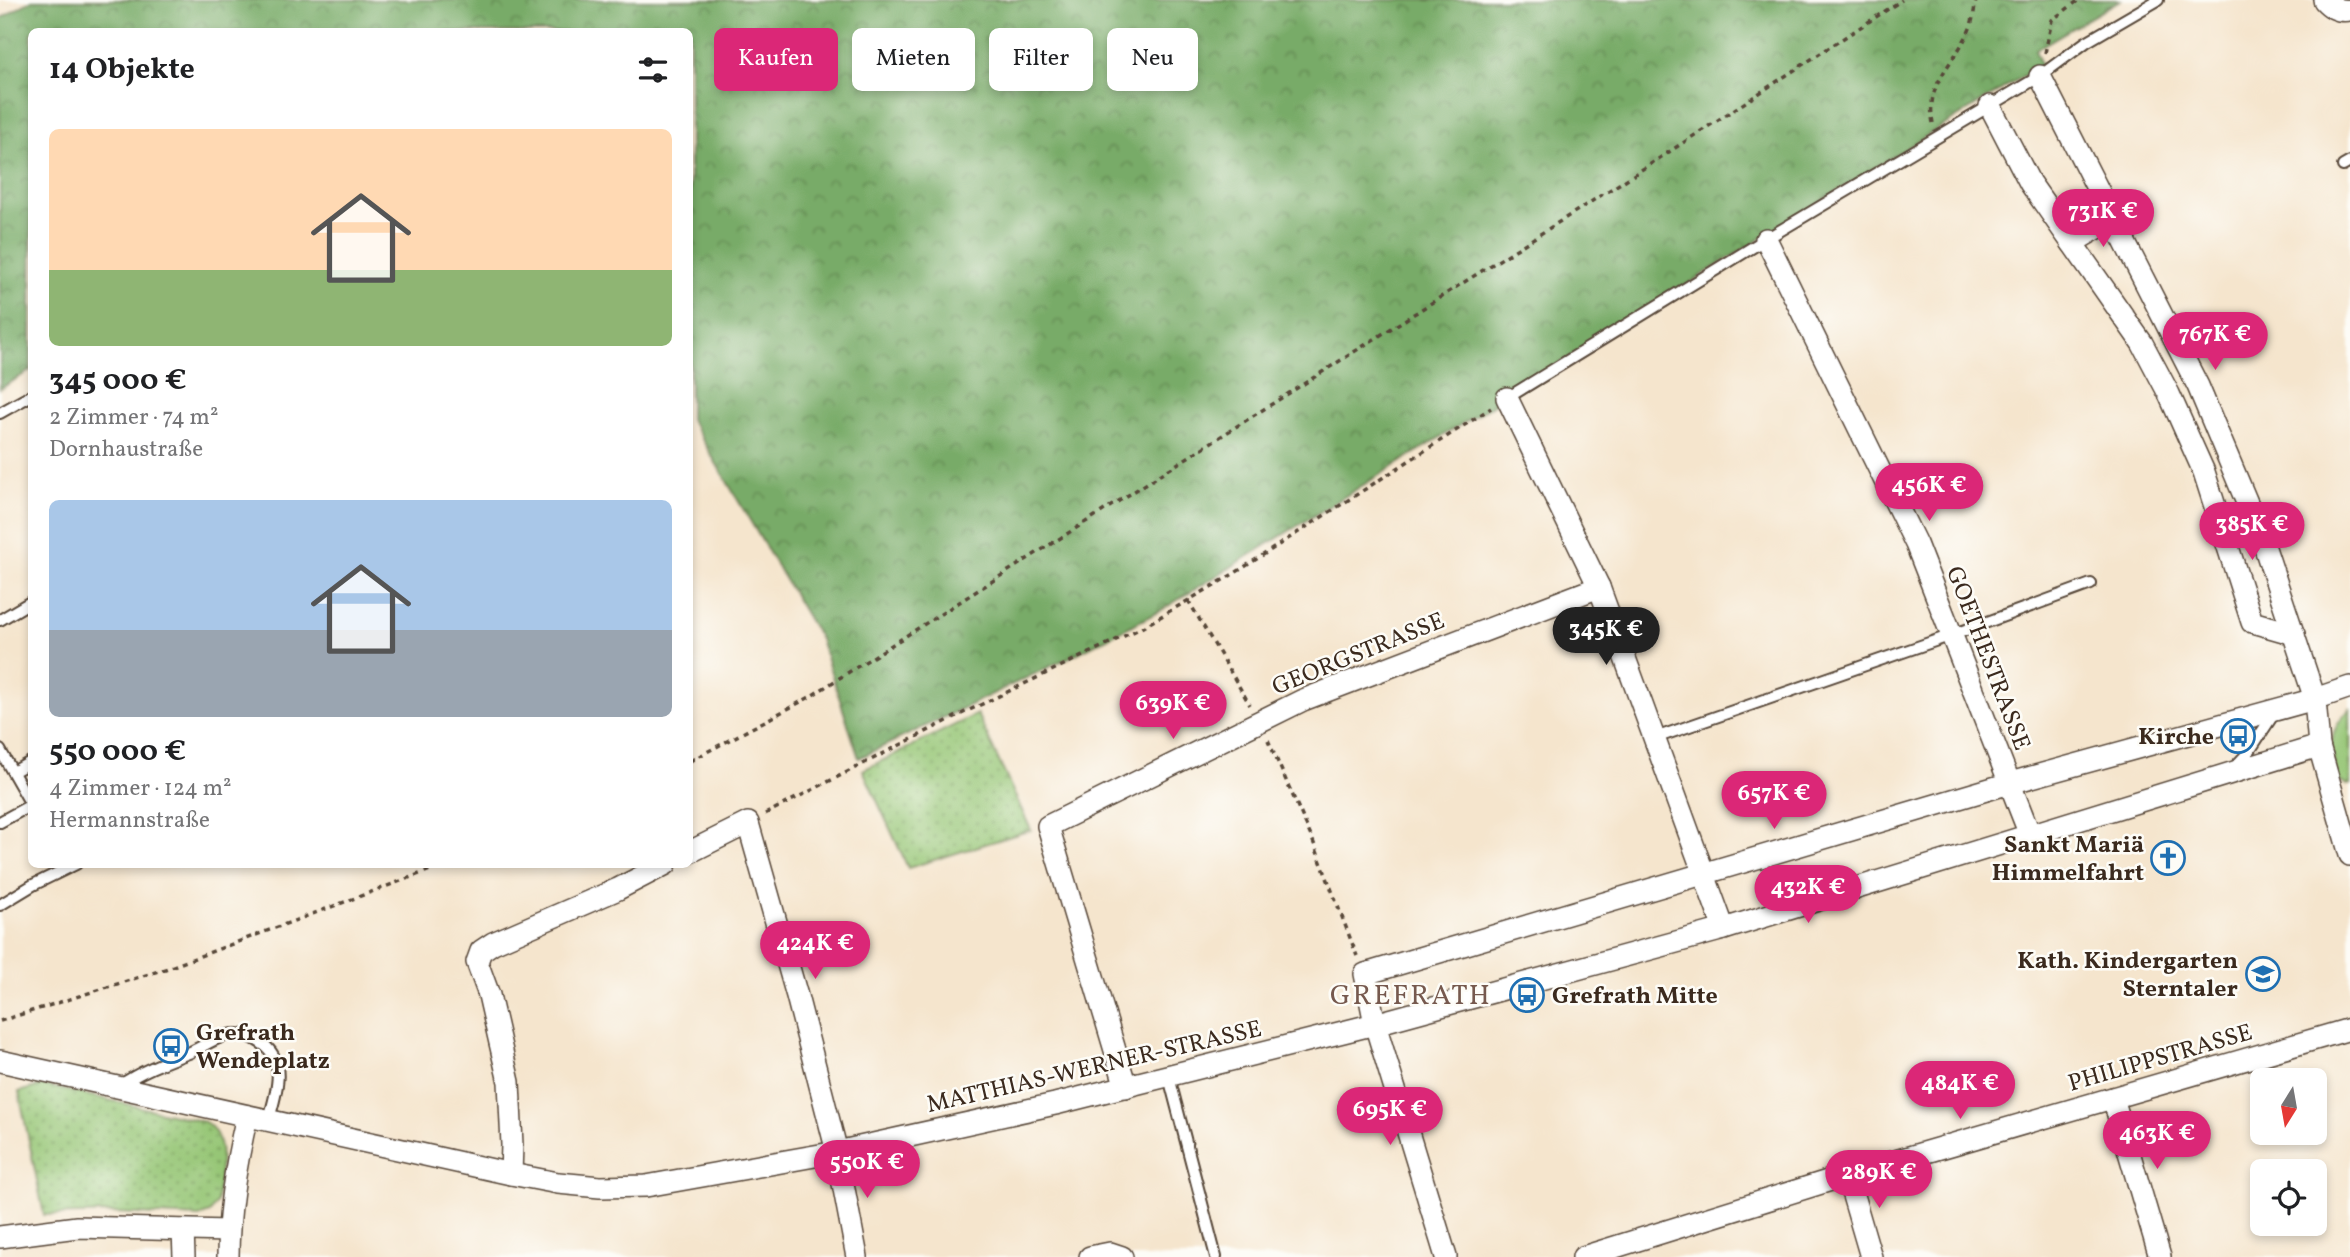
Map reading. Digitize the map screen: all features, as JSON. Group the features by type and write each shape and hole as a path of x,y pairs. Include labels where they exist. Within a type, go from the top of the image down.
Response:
{"street":[{"path":"2324,0 2330,7 2350,10"},
{"path":"2040,76 2210,414 2261,536 2315,699 2319,746 2342,794 2350,855"},
{"path":"1990,106 2031,183 2143,343 2204,472 2252,622 2294,634"},
{"path":"2072,243 2113,219"},
{"name":"GOETHESTRASSE","path":"1766,239 1916,544 2030,835"},
{"path":"1507,398 1599,587 1724,929"},
{"path":"2184,426 2210,414"},
{"path":"2228,548 2261,536"},
{"name":"GEORGSTRASSE","path":"1126,1087 1048,825 1303,700 1599,587"},
{"path":"1446,1257 1375,1024 1364,974 2010,783 2350,687"},
{"name":"MATTHIAS-WERNER-STRASSE","path":"0,1061 511,1174 600,1187 646,1186 836,1152 1169,1077 1375,1024 1724,929 2319,746"},
{"path":"693,850 747,823 797,996 836,1152 856,1257"},
{"path":"511,1174 509,1082 489,995 477,962 481,951 493,943 618,889 658,868"},
{"name":"PHILIPPSTRASSE","path":"1583,1257 1847,1175 2350,1029"},
{"path":"2113,1098 2160,1257"},
{"path":"228,1257 234,1168 247,1116"},
{"path":"1847,1175 1871,1257"},
{"path":"0,1237 77,1227 228,1231"},
{"path":"183,1230 184,1257"},
{"path":"1090,1257 1110,1253 1122,1257"}],"lane":[{"path":"1507,398 1766,239 1903,159 1936,136 2040,76 2086,42 2158,0"},
{"path":"0,413 28,397"},
{"path":"1655,738 2091,584"},
{"path":"0,620 28,603"},
{"path":"2226,775 2248,753 2276,710"},
{"path":"0,750 28,800"},
{"path":"13,772 28,763"},
{"path":"0,822 28,808"},
{"path":"0,905 65,868"},
{"path":"118,1086 142,1071 215,1040 234,1034 251,1037 265,1045 276,1061 276,1092 268,1122"},
{"path":"1169,1077 1216,1257"}],"path":[{"path":"693,759 808,698 1649,165 1902,0"},
{"path":"1936,136 1930,110 1936,84 1969,30 1976,0"},
{"path":"2040,76 2052,20 2080,0"},
{"path":"747,823 957,716 1141,628 1330,513 1507,398"},
{"path":"1188,600 1259,722 1313,841 1364,974"},
{"path":"0,1021 165,969 435,868"}],"green space":[{"path":"32,0 2120,0 2035,50 2041,65 1160,611 859,758 820,639 693,424 693,28 28,28 28,372 0,389 0,19"},
{"path":"2350,709 2350,785 2346,785 2338,780 2332,742 2337,726"},
{"path":"977,714 1031,830 908,868 863,770"},
{"path":"43,1085 205,1122 218,1137 221,1158 217,1202 210,1213 199,1217 115,1213 44,1215 19,1092"}],"place":[{"name":"Kirche","path":"2238,736"},
{"name":"Sankt Mariä Himmelfahrt","path":"2168,858"},
{"name":"Kath. Kindergarten Sterntaler","path":"2263,974"},
{"name":"Grefrath Mitte","path":"1527,995"},
{"name":"Grefrath Wendeplatz","path":"171,1046"}],"district":[{"name":"GREFRATH","path":"1411,994"}]}
